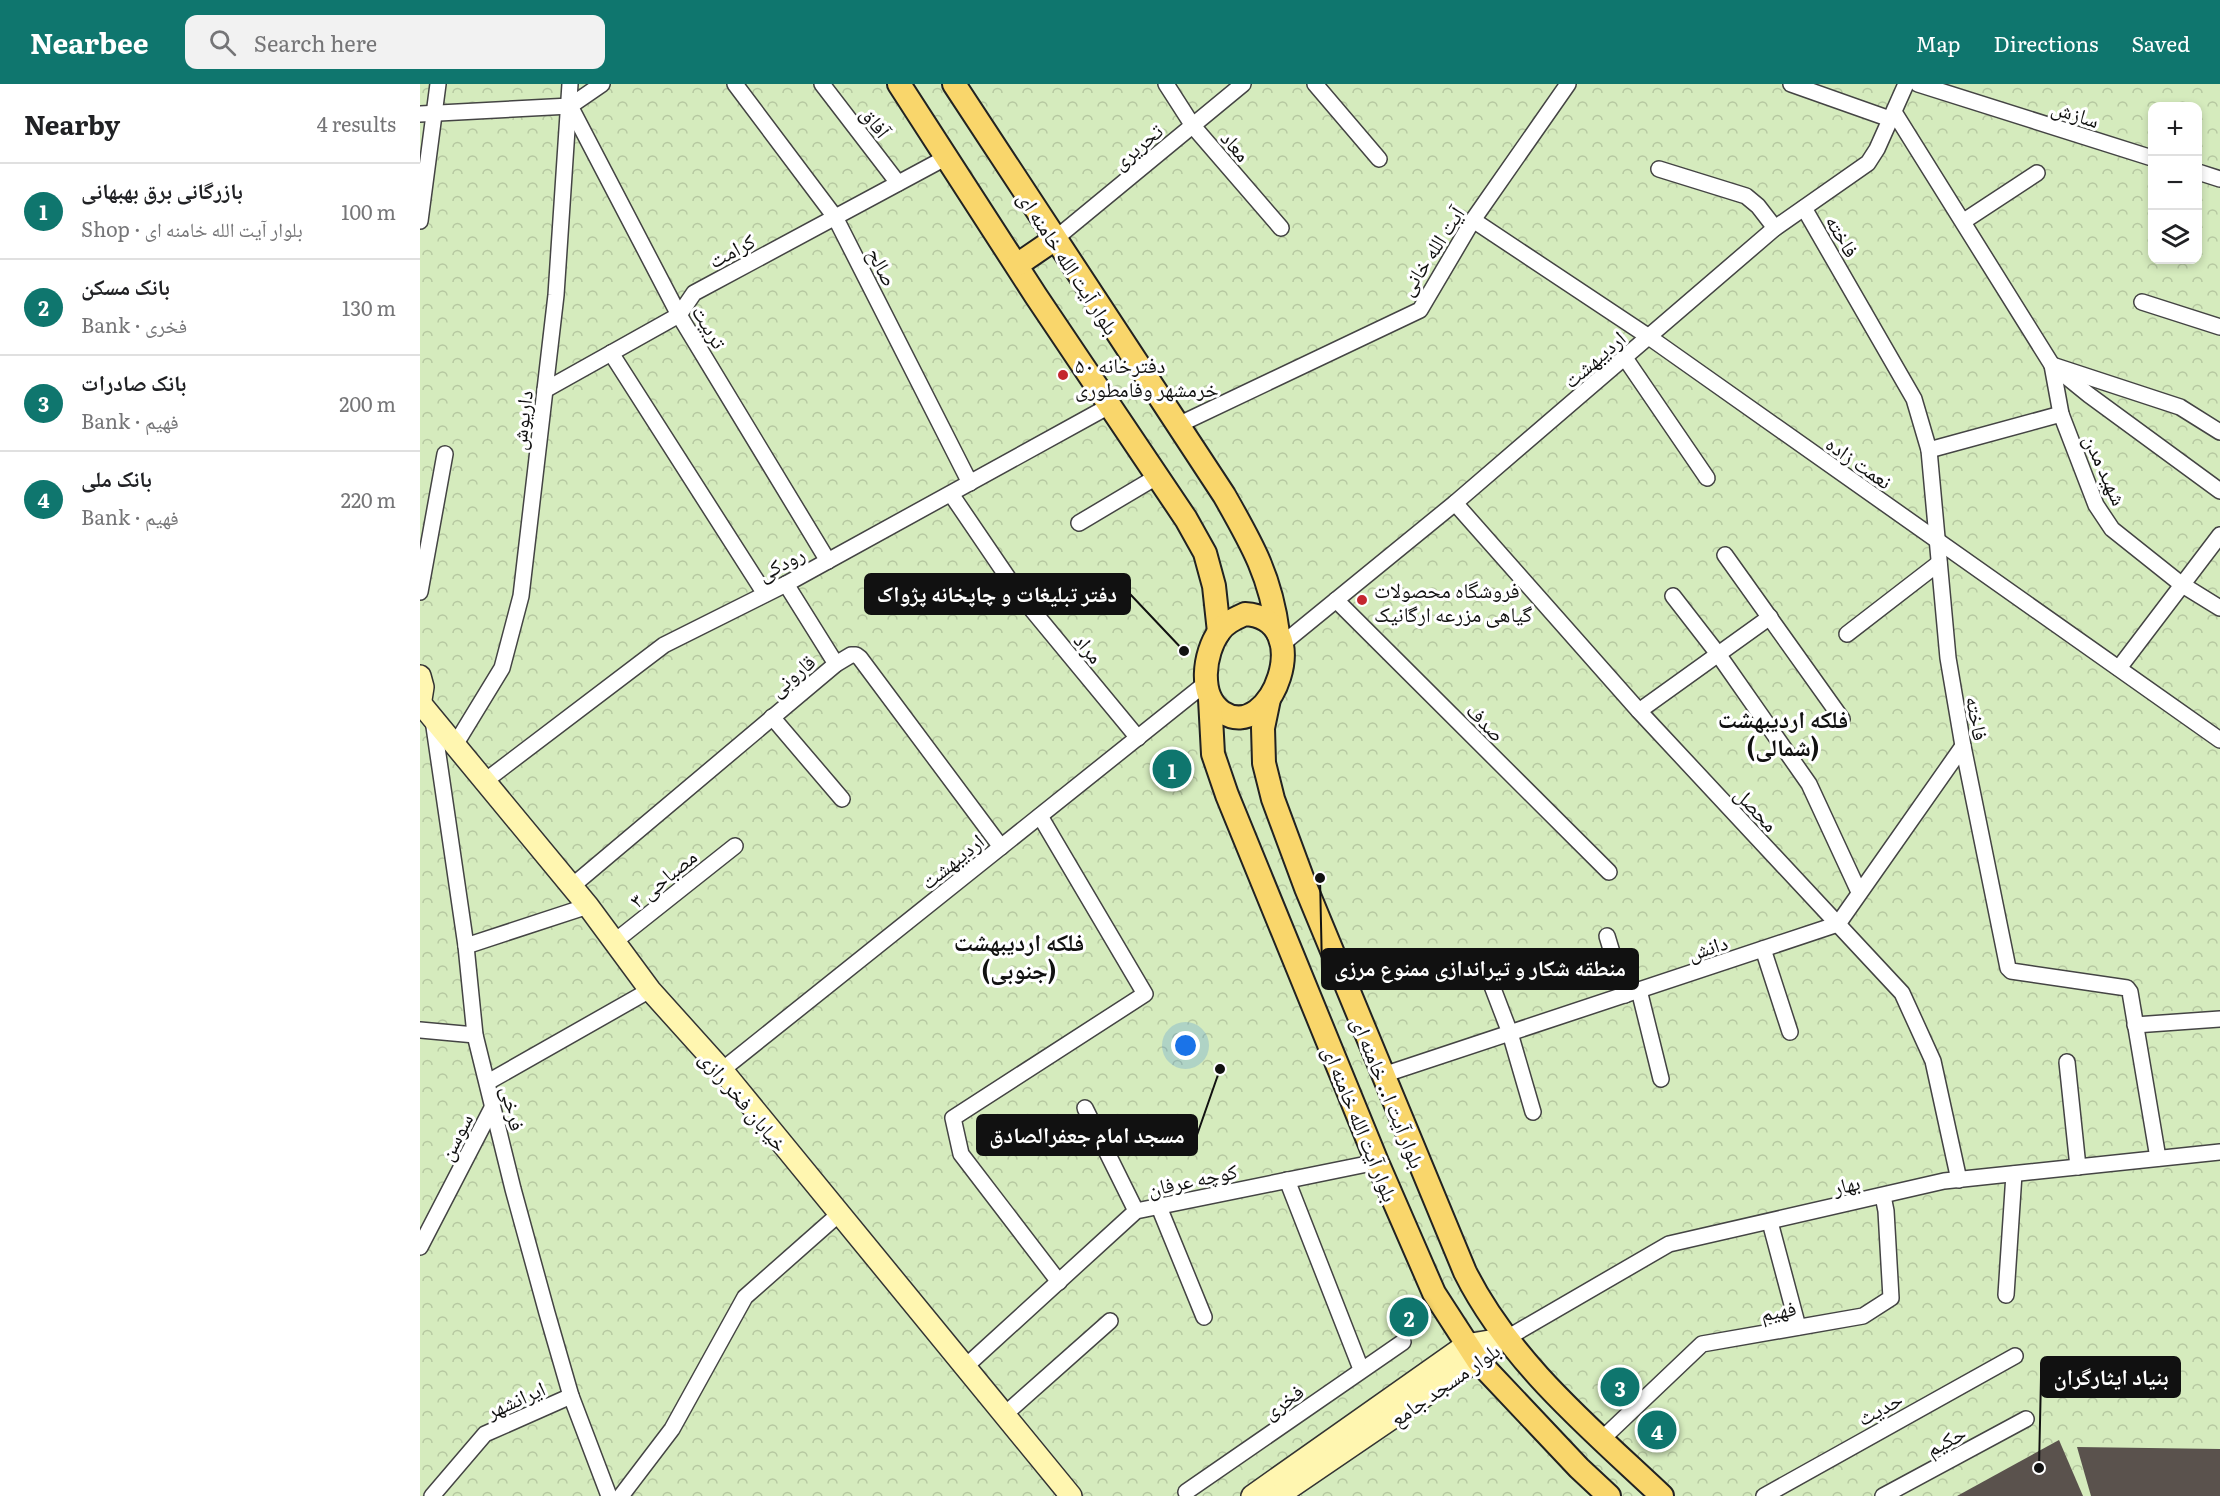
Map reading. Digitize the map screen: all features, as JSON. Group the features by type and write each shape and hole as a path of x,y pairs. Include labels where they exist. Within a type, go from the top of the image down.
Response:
{"main road":[{"path":"899,84 1186,519 1205,553 1214,586 1219,632"},
{"name":"بلوار آیت الله خامنه ای","path":"954,84 1224,495 1252,543 1268,582 1280,639"},
{"path":"1017,265 1055,239"},
{"path":"1245,614 1258,615 1269,621 1280,639 1282,666 1278,684 1269,699 1258,711 1244,717 1231,717 1220,711 1208,691 1206,666 1210,647 1219,632 1230,621 1245,614"},
{"path":"420,676 425,709"},
{"name":"بلوار آیت الله خامنه ای","path":"1208,691 1213,754 1227,795 1377,1162 1434,1293 1472,1353 1579,1468 1609,1496"},
{"name":"بلوار آیت ا.. خامنه ای","path":"1269,699 1263,728 1264,763 1273,800 1456,1254 1474,1291 1507,1338"},
{"name":"خیابان فخر رازی","path":"425,709 588,906 650,990 722,1070 1071,1496"},
{"path":"1507,1338 1534,1373 1662,1496"},
{"name":"بلوار مسجد جامع","path":"1252,1496 1472,1353 1507,1338"},
{"name":"بلوار مسجد جامع","path":"1278,1496 1472,1353"}],"street":[{"path":"420,221 427,113 438,84"},
{"name":"داریوش","path":"455,746 502,668 521,596 556,295 570,84"},
{"path":"427,113 570,106 602,84"},
{"name":"صالح","path":"735,84 835,217 970,483"},
{"name":"آفاق","path":"822,84 898,183"},
{"name":"معاد","path":"1166,84 1193,126 1281,228"},
{"name":"تحریری","path":"1055,239 1243,84"},
{"path":"1315,84 1379,159"},
{"name":"آیت الله خانی","path":"1178,425 1420,310 1473,220 1568,84"},
{"path":"1791,84 1892,115"},
{"name":"اردیبهشت","path":"1280,639 1336,600 1455,503 1776,228 1868,163 1906,84"},
{"name":"سازش","path":"1918,84 2148,157"},
{"name":"تربیت","path":"570,106 679,315 828,561"},
{"name":"شهید مدن","path":"1892,115 1964,221 2052,365 2089,395 2220,491"},
{"name":"کرامت","path":"545,390 679,315 694,293 946,157"},
{"path":"1659,169 1746,196 1758,206 1776,228"},
{"path":"1964,221 2037,173"},
{"path":"2202,173 2220,179"},
{"name":"فاخته","path":"1804,208 1914,399 1929,450 1948,658 1963,746 2008,969 2127,988 2130,992 2158,1158"},
{"name":"نعمت زاده","path":"1473,220 1649,337 2220,740"},
{"path":"2142,302 2220,327"},
{"path":"611,353 765,594"},
{"path":"1625,358 1707,478"},
{"path":"2052,365 2180,407 2220,432"},
{"name":"شهید مدن","path":"2052,365 2061,414 2096,505 2112,529 2181,584 2220,608"},
{"name":"رودکی","path":"485,781 664,645 786,584 1111,405"},
{"path":"1929,450 2061,414"},
{"path":"420,592 445,454"},
{"path":"1079,523 1158,476"},
{"name":"مراد","path":"951,494 1019,594 1138,738"},
{"name":"محصل","path":"1455,503 1639,711 1902,993 1934,1060 1959,1180"},
{"path":"2119,668 2220,535"},
{"path":"1725,555 1842,719"},
{"path":"1847,634 1939,563"},
{"path":"786,584 836,664"},
{"path":"1673,596 1718,654 1809,784 1859,892"},
{"name":"صدف","path":"1336,600 1609,872"},
{"path":"1639,711 1770,617"},
{"name":"قارونی","path":"571,887 772,717 836,664 851,655 860,658 1000,847"},
{"name":"اردیبهشت","path":"722,1070 1138,738 1208,691"},
{"name":"فرخی","path":"425,709 466,946 475,1035 488,1082 492,1108 571,1396 609,1496"},
{"path":"772,717 842,799"},
{"path":"1838,924 1963,746"},
{"path":"1040,816 1145,994 954,1118 961,1155 1059,1282"},
{"name":"مصباحی ۳","path":"614,942 735,846"},
{"path":"466,946 588,906"},
{"name":"دانش","path":"1383,1075 1838,924"},
{"path":"1607,936 1632,992 1661,1078"},
{"path":"1763,949 1790,1032"},
{"path":"1484,965 1510,1033 1533,1112"},
{"path":"488,1082 650,990"},
{"path":"2135,1025 2220,1019"},
{"path":"420,1030 475,1035"},
{"path":"2067,1062 2078,1167"},
{"name":"سوسن","path":"420,1247 492,1108"},
{"path":"1085,1108 1136,1211"},
{"name":"بهار","path":"1507,1338 1669,1244 1959,1180 2220,1152"},
{"name":"کوچه عرفان","path":"965,1367 1136,1211 1377,1162"},
{"path":"2006,1295 2014,1174"},
{"path":"1287,1180 1361,1369"},
{"name":"فهیم","path":"1602,1440 1702,1344 1863,1316 1892,1298 1883,1196"},
{"path":"1159,1207 1204,1317"},
{"path":"621,1496 672,1429 745,1297 839,1214"},
{"path":"1770,1222 1797,1327"},
{"path":"1004,1415 1110,1321"},
{"name":"فخری","path":"1186,1492 1403,1342"},
{"name":"حدیث","path":"1764,1496 2015,1356"},
{"name":"ایرانشهر","path":"432,1496 485,1434 571,1396"},
{"name":"حکیم","path":"1883,1496 2026,1419"}],"green space":[{"path":"420,84 2220,84 2220,1496 420,1496"}],"building":[{"path":"2059,1440 2083,1496 1957,1496"},
{"path":"2077,1447 2220,1449 2220,1496 2091,1496"}],"place":[{"name":"دفترخانه ۵۰ خرمشهر وفامطوری","path":"1063,375"},
{"name":"فروشگاه محصولات گیاهی مزرعه ارگانیک","path":"1362,600"},
{"name":"دفتر تبلیغات و چاپخانه پژواک","path":"1184,651"},
{"name":"بازرگانی برق بهبهانی","path":"1172,769"},
{"name":"منطقه شکار و تیراندازی ممنوع مرزی","path":"1320,878"},
{"name":"مسجد امام جعفرالصادق","path":"1220,1069"},
{"name":"بانک مسکن","path":"1409,1317"},
{"name":"بانک صادرات","path":"1620,1387"},
{"name":"بانک ملی","path":"1657,1430"},
{"name":"بنیاد ایثارگران","path":"2039,1468"}],"district":[{"name":"فلکه اردیبهشت (شمالی)","path":"1783,731"},
{"name":"فلکه اردیبهشت (جنوبی)","path":"1019,954"}]}
